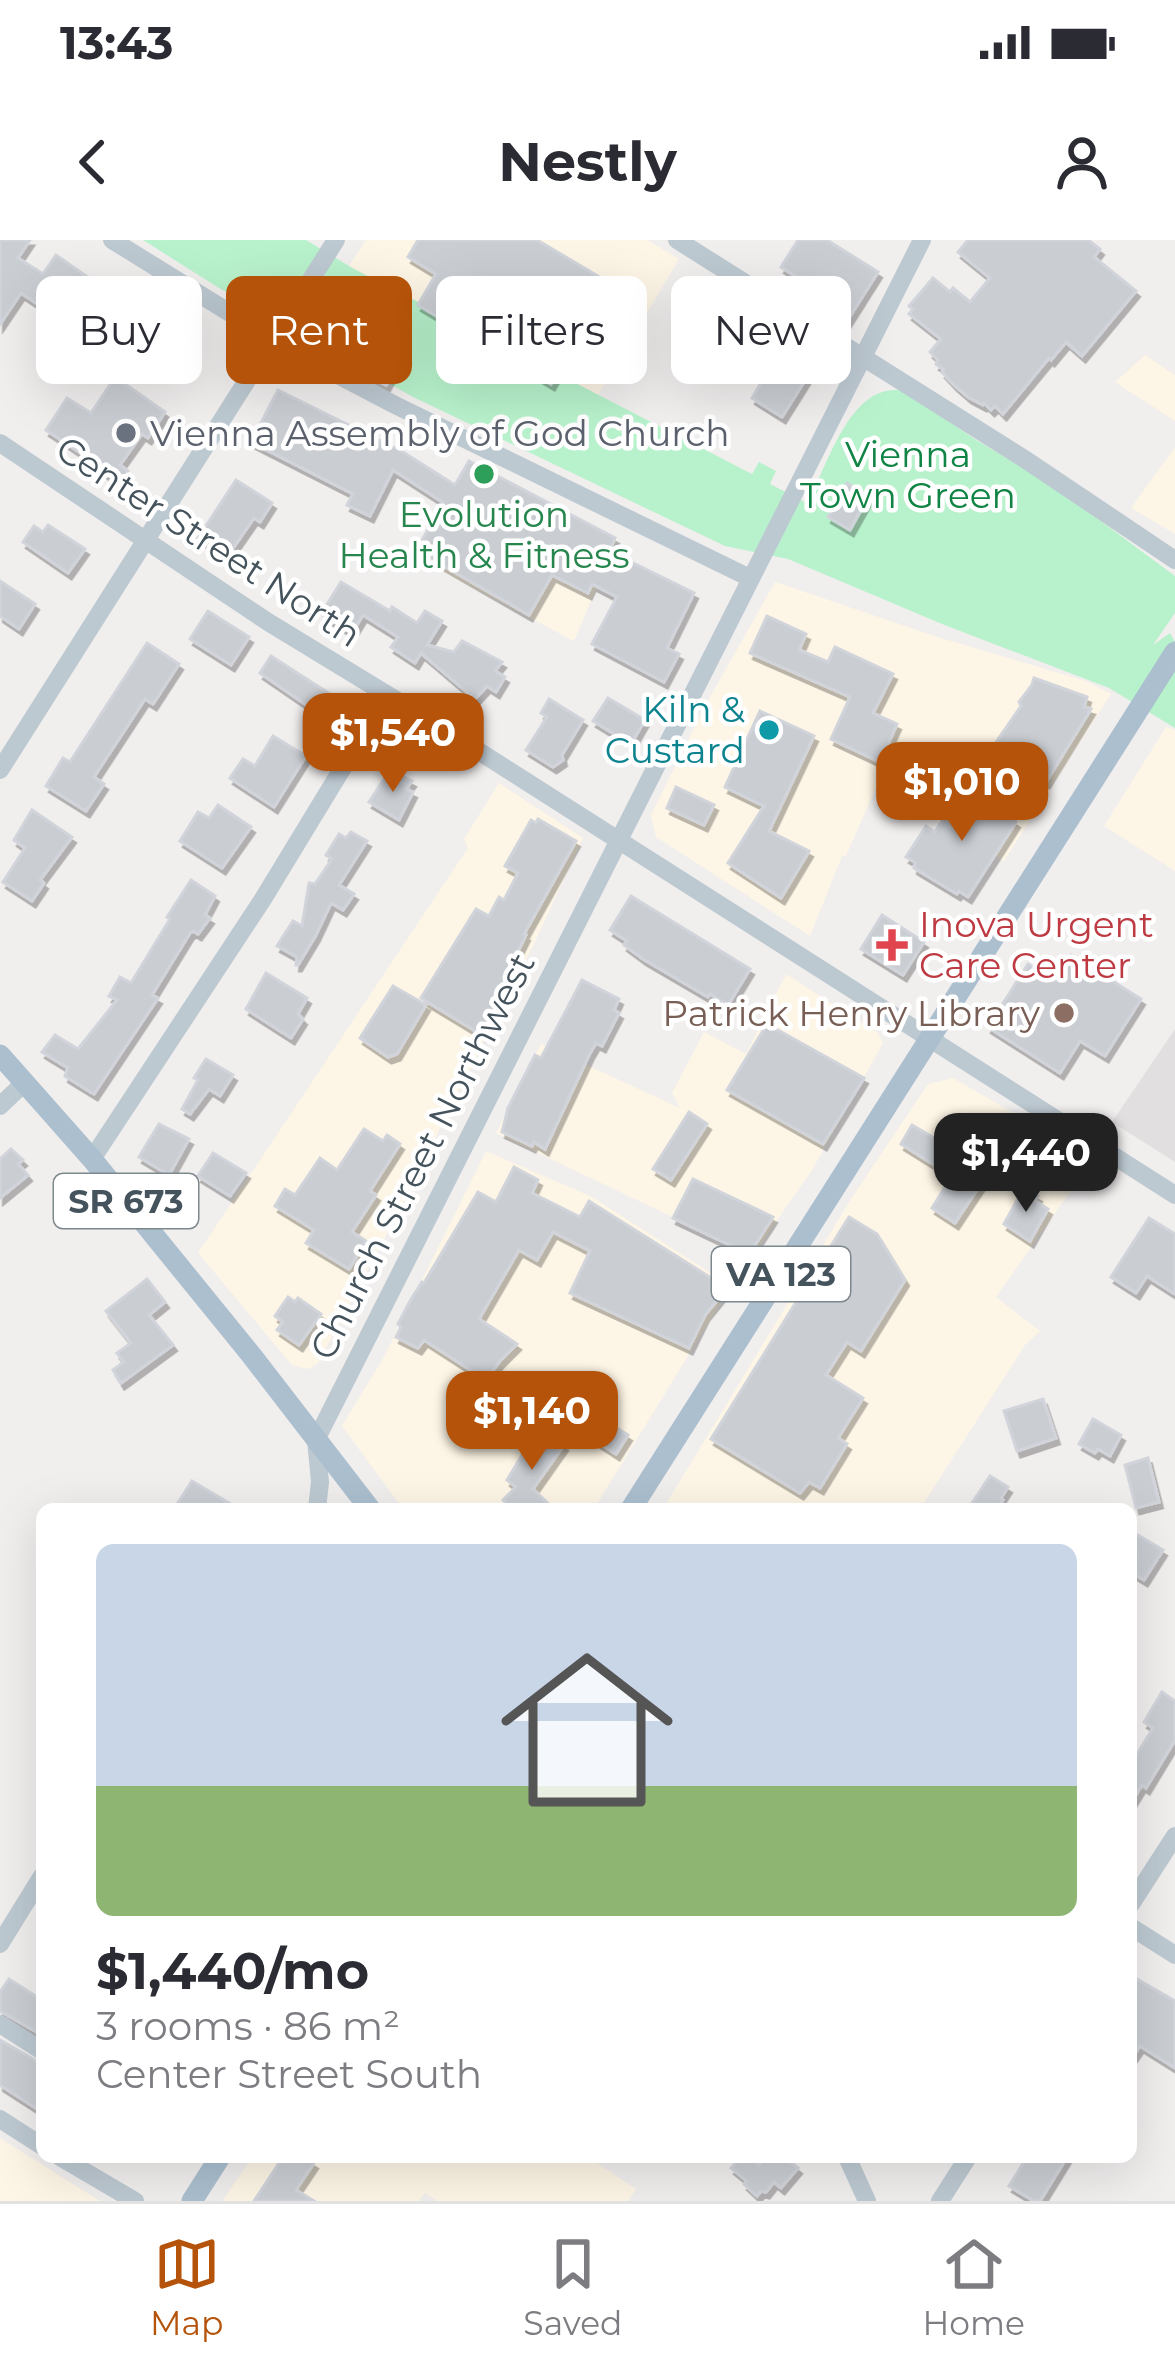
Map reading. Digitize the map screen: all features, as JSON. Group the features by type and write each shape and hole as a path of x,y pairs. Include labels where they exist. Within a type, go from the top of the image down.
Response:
{"main road":[{"name":"VA 123","path":"635,1503 1175,652"},
{"name":"SR 673","path":"0,1055 92,1159 365,1503"},
{"path":"192,2201 216,2163"}],"street":[{"path":"112,240 226,312"},
{"path":"314,276 336,240"},
{"path":"677,240 1175,560"},
{"name":"Church Street Northwest","path":"318,1503 316,1439 922,240"},
{"path":"0,770 246,384"},
{"path":"355,384 750,578"},
{"name":"Center Street North","path":"0,443 250,611 1175,1195"},
{"path":"92,1159 243,930 353,751 398,702"},
{"path":"0,1106 24,1083"},
{"path":"1137,1895 1175,1835"},
{"path":"0,1944 34,1907"},
{"path":"1137,1931 1175,1954"},
{"path":"0,2024 36,2046"},
{"path":"0,2119 36,2142"},
{"path":"70,2163 135,2201"},
{"path":"851,2163 867,2201"},
{"path":"940,2201 964,2163"}],"shaded area":[{"path":"366,240 647,240 679,259 647,313 647,276 436,276 436,311 412,299 412,276 368,276 349,266"},
{"path":"1145,355 1175,375 1175,421 1115,382"},
{"path":"577,384 605,384 598,395"},
{"path":"1175,447 1175,534 1131,508"},
{"path":"469,461 617,539 574,641 412,555"},
{"path":"775,582 1086,681 1111,694 1004,861 877,785 810,936 656,837 651,815"},
{"path":"1166,727 1175,730 1175,871 1104,826"},
{"path":"499,783 583,838 533,946 318,1363 308,1369 292,1365 198,1253 468,848 464,839"},
{"path":"786,974 878,1033 883,1043 812,1170 753,1255 496,1133 541,1044 680,1108 672,1093 704,1032 746,1054"},
{"path":"1175,1029 1175,1162 1112,1122"},
{"path":"953,1078 1093,1159 996,1297 1040,1331 1025,1345 924,1503 667,1503 851,1199 928,1084"},
{"path":"486,1151 592,1197 731,1286 598,1503 399,1503 342,1426 385,1355"},
{"path":"0,2138 100,2201 0,2201"},
{"path":"249,2163 597,2163 636,2189 628,2201 437,2201 425,2193 419,2201 222,2201"}],"green space":[{"path":"143,240 306,240 368,276 226,276 226,292"},
{"name":"Vienna Town Green","path":"412,299 436,311 436,384 577,384 752,474 759,462 776,471 770,484 807,503 855,412 885,391 904,391 1055,487 1175,576 1175,613 1153,645 1170,633 1175,642 1175,728 1109,688 788,559 725,546 390,384 412,384"}],"building":[{"path":"0,240 30,240 18,258 43,274 56,255 86,276 36,276 36,303 21,293 0,324"},
{"path":"418,240 537,240 598,276 436,276 436,316 418,305 436,274 408,257"},
{"path":"798,240 827,240 878,272 851,315 851,276 795,276 781,267"},
{"path":"968,240 1088,240 1100,249 1094,257 1136,291 1082,356 1066,342 1003,414 954,385 930,352 941,339 909,314 913,309 909,306 933,278 970,302 990,278 958,252"},
{"path":"110,384 125,384 165,412 148,438 142,434 120,465 128,471 120,483 46,430 67,398 91,413"},
{"path":"760,384 803,384 782,417 752,398"},
{"path":"278,390 403,452 455,485 469,461 615,538 609,551 694,593 667,648 679,654 664,682 592,644 617,597 592,584 588,593 552,575 529,615 416,550 444,503 393,470 370,516 347,505 353,494 251,442"},
{"path":"236,480 272,503 260,522 254,518 227,557 198,538"},
{"path":"847,483 869,496 850,530 828,517"},
{"path":"48,525 85,549 68,573 23,542 34,526 43,532"},
{"path":"0,581 35,604 19,629 0,616"},
{"path":"341,582 417,623 425,611 442,621 427,645 454,652 462,641 502,662 495,671 505,677 496,692 487,686 475,699 421,653 415,663 391,647 398,637 363,615 352,633 321,614"},
{"path":"208,611 249,637 231,665 190,639"},
{"path":"767,616 806,634 799,650 828,662 835,647 893,674 873,713 897,724 880,762 831,739 850,697 750,653"},
{"path":"147,643 179,664 153,704 145,699 94,777 104,784 86,811 46,786 63,758 70,762"},
{"path":"271,656 350,707 337,726 260,673"},
{"path":"1034,678 1087,697 1084,707 1091,709 1046,782 992,748"},
{"path":"608,698 645,720 631,744 593,721"},
{"path":"549,699 583,720 563,760 553,767 526,750 547,717 541,713"},
{"path":"760,711 814,736 769,831 809,851 781,898 728,863 764,806 725,787"},
{"path":"273,736 306,756 274,807 230,778 243,759 255,766"},
{"path":"390,770 412,781 406,789 413,792 399,820 369,802"},
{"path":"676,787 714,805 704,825 667,808"},
{"path":"971,792 1016,822 968,897 914,868 915,862 906,857 926,826 935,832 960,793 967,798"},
{"path":"218,805 251,827 222,868 180,841 198,812 209,818"},
{"path":"32,810 72,837 40,880 44,883 32,901 3,882 25,848 14,840"},
{"path":"538,819 576,841 524,934 513,961 521,965 482,1035 421,998 476,909 489,916 499,897 504,900 518,873 505,866 531,820 536,823"},
{"path":"351,832 367,841 339,885 354,894 343,910 331,903 296,965 297,957 277,946 293,921 302,926 309,883 315,884 332,859 326,855 339,834 346,838"},
{"path":"191,880 215,896 205,915 210,918 198,934 190,933 152,995 158,998 94,1094 65,1076 68,1068 42,1052 55,1035 78,1049 117,1000 109,996 120,977 131,983"},
{"path":"631,896 750,969 728,1005 643,959 610,930"},
{"name":"Inova Urgent Care Center","path":"882,915 924,942 903,975 861,949"},
{"name":"Patrick Henry Library","path":"1071,955 1141,999 1105,1056 1080,1041 1060,1073 988,1027 1028,964 1055,981"},
{"path":"266,973 307,998 298,1014 303,1019 291,1038 246,1009"},
{"path":"582,980 619,999 614,1010 619,1013 602,1046 596,1043 590,1053 545,1149 534,1142 532,1146 502,1132 508,1108"},
{"path":"393,986 426,1005 397,1054 388,1057 360,1038"},
{"path":"767,1024 864,1078 823,1144 727,1090"},
{"path":"206,1059 233,1075 220,1096 209,1089 190,1114 182,1109"},
{"path":"689,1112 707,1124 671,1180 653,1169"},
{"path":"159,1124 189,1139 169,1175 139,1157"},
{"path":"912,1125 965,1156 972,1150 994,1164 955,1223 932,1208 952,1176 901,1144"},
{"path":"364,1129 383,1141 387,1135 400,1144 370,1191 376,1195 352,1232 366,1241 349,1269 306,1243 314,1230 275,1206 285,1189 295,1195 320,1158 337,1170"},
{"path":"11,1149 23,1160 18,1164 28,1175 0,1198 0,1159"},
{"path":"213,1153 246,1173 230,1196 198,1176"},
{"path":"514,1167 538,1180 532,1193 580,1217 589,1201 727,1288 705,1315 689,1348 570,1293 590,1251 553,1232 537,1260 519,1250 479,1319 517,1344 486,1380 424,1340 418,1348 396,1337 410,1301 478,1192 496,1202"},
{"path":"693,1179 773,1217 749,1254 673,1218"},
{"path":"1024,1188 1048,1209 1030,1241 1004,1224"},
{"path":"849,1217 877,1234 905,1280 861,1351 847,1342 826,1375 863,1398 838,1438 847,1444 820,1488 809,1482 800,1493 711,1439"},
{"path":"1149,1218 1175,1234 1175,1294 1147,1276 1136,1293 1111,1277"},
{"path":"147,1279 165,1302 149,1315 173,1345 121,1383 113,1370 124,1362 117,1353 131,1343 106,1311"},
{"path":"288,1297 295,1302 298,1298 321,1314 299,1345 277,1330 283,1322 275,1316"},
{"path":"1043,1399 1056,1438 1017,1451 1004,1411"},
{"path":"575,1410 587,1418 591,1412 628,1435 616,1454 567,1422"},
{"path":"1093,1419 1121,1435 1110,1456 1079,1444"},
{"path":"538,1429 564,1445 533,1489 548,1503 506,1503 503,1500 516,1487 507,1480"},
{"path":"1148,1458 1159,1502 1137,1508 1125,1465"},
{"path":"990,1476 1008,1487 1001,1503 972,1503"},
{"path":"192,1481 229,1503 178,1503"},
{"path":"1137,1535 1163,1550 1144,1580 1137,1576"},
{"path":"1162,1692 1175,1701 1175,1740 1146,1788 1142,1785 1137,1793 1137,1754 1153,1728 1144,1722"},
{"path":"9,1979 36,1996 36,2032 0,2011 0,1992"},
{"path":"1137,1979 1175,2001 1175,2068 1140,2046 1137,2050"},
{"path":"0,2040 36,2061 36,2108 0,2085"},
{"path":"279,2163 314,2163 296,2190 314,2201 254,2201"},
{"path":"736,2163 792,2163 798,2168 781,2188 774,2182 757,2196 731,2168"},
{"path":"1023,2163 1063,2163 1040,2201 1009,2186"}],"place":[{"name":"Vienna Assembly of God Church","path":"126,433"},
{"name":"Evolution Health & Fitness","path":"484,474"},
{"name":"Kiln & Custard","path":"769,730"},
{"name":"Inova Urgent Care Center","path":"892,945"},
{"name":"Patrick Henry Library","path":"1064,1013"}]}
